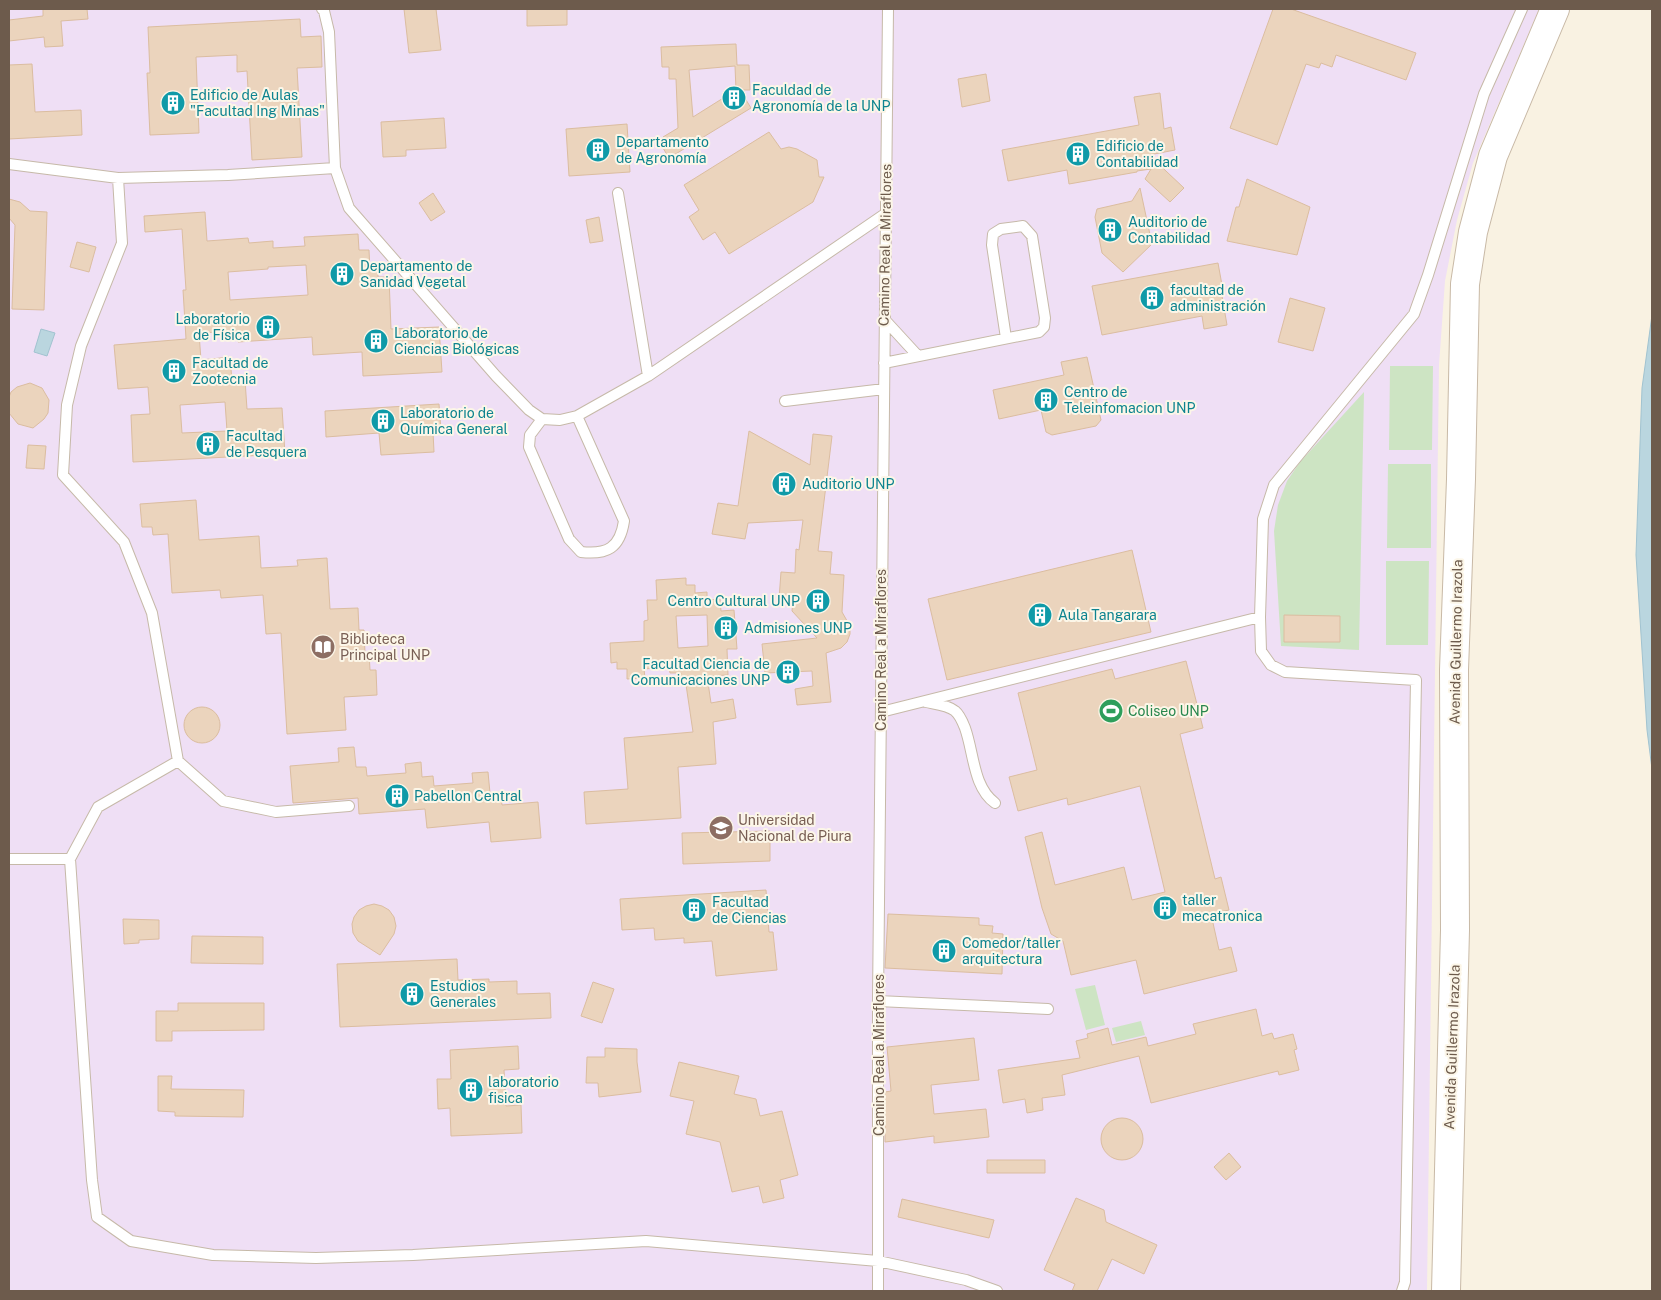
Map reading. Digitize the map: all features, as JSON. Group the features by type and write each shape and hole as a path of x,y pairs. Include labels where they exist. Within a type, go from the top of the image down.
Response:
{"main road":[{"name":"Avenida Guillermo Irazola","path":"1446,1291 1455,930 1454,670 1461,488 1465,284 1474,232 1493,156 1555,9"}],"lane":[{"path":"322,9 329,32 335,168 349,208 496,376 529,410 542,419 560,420 577,416 648,376 885,214"},
{"name":"Camino Real a Miraflores","path":"878,1291 878,1001 888,9"},
{"path":"1402,1291 1406,1272 1416,680 1285,672 1271,665 1261,651 1260,617 1263,519 1274,485 1414,314 1428,275 1484,94 1522,9"},
{"path":"9,164 118,178 228,175 335,168"},
{"path":"118,178 122,243 81,346 67,405 63,475 124,542 135,569 152,613 178,761 223,801 276,812 349,806"},
{"path":"618,193 648,376"},
{"path":"884,363 1039,332 1044,327 1045,318 1032,236 1023,226 1001,228 994,234 992,245 1006,338"},
{"path":"884,318 918,356"},
{"path":"786,401 884,389"},
{"path":"542,419 530,435 529,447 569,539 580,552 595,554 611,548 621,536 624,521 577,416"},
{"path":"881,712 1260,617"},
{"path":"922,702 945,706 956,712 968,736 981,787 987,797 995,803"},
{"path":"178,761 98,807 70,858 92,1170 97,1216 131,1241 212,1255 316,1258 413,1255 646,1241 878,1262 966,1280 997,1291"},
{"path":"9,858 70,858"},
{"path":"878,1001 1048,1009"}],"shaded area":[{"name":"Universidad Nacional de Piura","path":"9,9 1539,9 1473,163 1457,220 1445,281 1439,365 1427,1291 9,1291"}],"green space":[{"path":"1390,366 1433,366 1432,450 1389,450"},
{"path":"1364,392 1359,650 1281,646 1274,531 1278,505 1287,481 1300,462"},
{"path":"1388,464 1431,464 1431,548 1387,548"},
{"path":"1386,561 1429,561 1428,645 1386,645"},
{"path":"1095,985 1105,1025 1086,1030 1075,989"},
{"path":"1141,1021 1145,1035 1116,1042 1112,1028"}],"water":[{"path":"1652,315 1652,769 1647,730 1636,555 1642,388"},
{"path":"41,329 55,333 47,356 34,352"}],"building":[{"path":"43,9 87,9 88,19 61,21 63,46 45,47 44,37 9,41 9,20 43,16"},
{"path":"404,9 436,9 441,50 409,53"},
{"path":"527,9 567,9 567,25 527,26"},
{"path":"1273,9 1291,9 1416,53 1406,80 1336,55 1332,67 1321,63 1319,68 1306,64 1277,145 1230,128"},
{"name":"Edificio de Aulas \"Facultad Ing Minas\"","path":"300,19 301,37 321,36 322,67 297,68 302,157 252,160 247,71 237,72 237,55 196,57 199,133 150,135 147,73 150,73 148,27"},
{"name":"Faculdad de Agronomía de la UNP","path":"736,44 737,65 749,65 750,90 740,90 751,108 669,158 660,143 665,140 663,137 678,128 676,79 669,79 669,67 662,67 661,47","holes":["735,66 736,90 693,117 689,70"]},
{"path":"32,64 35,112 81,110 82,135 9,139 9,65"},
{"path":"986,74 990,101 962,107 958,79"},
{"name":"Edificio de Contabilidad","path":"1160,93 1164,129 1171,127 1175,150 1149,155 1184,188 1170,202 1145,179 1151,169 1069,184 1067,170 1008,181 1002,150 1139,125 1134,97"},
{"path":"444,118 446,148 406,150 406,156 383,157 381,122"},
{"name":"Departamento de Agronomía","path":"627,124 630,172 569,176 566,129"},
{"path":"769,132 781,149 789,147 797,149 817,160 819,177 824,177 813,202 729,254 715,232 703,240 689,217 699,210 684,185"},
{"path":"1247,179 1310,207 1297,255 1227,241 1236,207 1239,207"},
{"name":"Auditorio de Contabilidad","path":"1140,188 1152,244 1123,272 1102,253 1095,217 1097,209 1132,201"},
{"path":"433,193 445,212 431,221 419,203"},
{"path":"9,199 20,202 30,211 47,212 44,310 12,309 15,225 9,218"},
{"path":"205,212 207,241 248,238 249,243 273,241 273,248 305,246 304,237 358,234 359,250 369,250 370,271 378,271 378,277 389,277 391,329 439,327 442,372 363,376 362,352 313,355 312,337 238,342 237,331 199,333 201,360 230,357 232,381 245,380 247,409 282,408 285,454 133,462 131,415 150,414 148,387 118,389 114,345 186,339 183,290 186,290 182,229 145,232 144,216","holes":["306,265 308,295 230,300 228,272","225,402 227,431 182,433 180,405"]},
{"path":"599,217 603,241 590,243 586,220"},
{"path":"77,242 96,247 89,272 70,267"},
{"name":"facultad de administración","path":"1218,263 1227,325 1204,329 1202,316 1102,335 1092,286"},
{"path":"1290,298 1325,308 1313,351 1278,342"},
{"name":"Centro de Teleinfomacion UNP","path":"1087,357 1101,420 1096,426 1052,435 1046,432 1041,410 999,419 993,390 1064,375 1061,362"},
{"path":"30,383 42,388 49,400 48,413 33,428 18,424 9,413 9,397 11,392 17,387"},
{"name":"Laboratorio de Química General","path":"439,404 441,431 433,432 434,452 381,455 379,433 326,437 325,411"},
{"path":"749,431 810,465 813,434 832,436 818,551 832,552 830,574 844,575 842,612 850,626 850,634 847,642 841,648 826,653 831,702 797,705 795,689 813,686 812,671 765,673 762,644 817,638 792,611 793,600 779,599 781,572 795,573 796,549 799,550 803,520 748,523 745,539 712,534 718,503 738,506"},
{"path":"28,445 46,446 44,469 26,468"},
{"name":"Biblioteca Principal UNP","path":"196,500 199,540 259,536 261,568 298,566 297,560 327,558 330,609 358,608 359,630 364,630 365,653 369,652 370,670 376,670 377,695 344,697 346,730 287,734 281,633 266,634 263,595 221,598 220,590 172,593 168,534 153,535 152,527 142,527 140,504"},
{"name":"Aula Tangarara","path":"1132,550 1151,632 947,680 928,599"},
{"path":"686,578 686,585 695,585 695,593 707,592 707,600 720,599 721,611 734,610 737,649 727,649 728,675 707,676 711,703 733,699 736,718 713,722 716,764 678,767 681,818 586,824 584,792 628,789 624,738 693,732 685,678 681,678 681,673 670,673 669,667 644,669 645,678 627,679 627,669 617,669 617,662 611,663 610,643 644,641 644,621 648,620 647,600 657,600 656,580","holes":["707,615 708,646 678,648 676,616"]},
{"path":"1284,615 1340,616 1340,642 1284,642"},
{"path":"1186,661 1203,728 1180,734 1215,879 1221,877 1229,910 1211,914 1219,950 1231,947 1237,971 1144,994 1136,960 1071,975 1063,941 1051,934 1042,908 1025,837 1042,832 1055,885 1124,867 1132,900 1165,892 1140,786 1068,805 1067,798 1018,811 1009,777 1037,770 1018,693 1112,669 1115,679"},
{"path":"202,707 209,708 215,712 219,718 219,732 215,738 209,742 202,743 195,742 189,738 185,732 184,725 185,718 189,712 195,708"},
{"name":"Pabellon Central","path":"354,747 356,767 366,767 367,776 406,773 405,764 421,762 422,777 433,776 434,786 473,783 472,773 488,772 490,793 500,792 502,805 538,802 541,838 491,842 489,822 427,828 425,809 359,814 358,798 293,803 290,766 339,762 338,748"},
{"path":"770,831 770,861 683,864 682,833"},
{"name":"Facultad de Ciencias","path":"766,890 769,932 773,932 777,970 716,976 712,941 684,943 684,938 655,940 654,928 622,930 620,899"},
{"path":"374,904 389,910 394,917 396,926 394,934 380,955 358,941 353,933 352,924 359,910"},
{"name":"Comedor/taller arquitectura","path":"888,914 979,918 979,925 993,926 992,933 1003,934 1002,974 885,968"},
{"path":"123,919 159,920 159,939 139,940 139,943 124,944"},
{"path":"192,936 263,937 263,964 191,963"},
{"name":"Estudios Generales","path":"457,959 458,980 489,979 489,982 517,981 517,994 550,993 551,1018 340,1027 337,964"},
{"path":"593,982 614,989 602,1023 581,1016"},
{"path":"178,1003 264,1003 264,1030 172,1031 172,1041 156,1041 156,1011 178,1011"},
{"path":"1256,1009 1262,1036 1272,1033 1274,1039 1293,1034 1297,1049 1294,1050 1299,1070 1279,1075 1278,1071 1151,1103 1139,1056 1062,1075 1065,1095 1042,1098 1043,1110 1027,1113 1025,1099 1003,1103 998,1070 1080,1058 1076,1041 1088,1038 1087,1034 1108,1028 1112,1045 1146,1037 1148,1046 1196,1034 1193,1024"},
{"path":"974,1038 979,1080 931,1085 934,1114 986,1109 989,1137 934,1143 934,1136 885,1142 885,1092 891,1091 887,1047"},
{"name":"laboratorio fisica","path":"518,1046 519,1069 504,1070 506,1106 521,1105 522,1133 451,1136 450,1108 438,1109 437,1079 451,1079 450,1050"},
{"path":"605,1048 637,1049 641,1092 599,1097 598,1083 586,1083 587,1057 605,1057"},
{"path":"679,1062 739,1076 734,1094 756,1099 760,1116 782,1111 798,1175 780,1180 784,1198 763,1203 759,1186 732,1192 720,1142 686,1134 694,1101 670,1096"},
{"path":"158,1076 172,1076 171,1089 244,1090 243,1117 175,1116 175,1112 158,1111"},
{"path":"1126,1118 1134,1121 1140,1127 1143,1139 1140,1151 1134,1157 1118,1160 1110,1157 1104,1151 1101,1135 1104,1127 1110,1121"},
{"path":"1229,1153 1241,1167 1226,1180 1214,1167"},
{"path":"987,1160 1045,1160 1045,1173 987,1173"},
{"path":"1076,1198 1104,1210 1106,1222 1157,1245 1144,1274 1112,1259 1097,1291 1072,1291 1075,1284 1044,1270"},
{"path":"902,1199 994,1220 989,1238 898,1217"}],"place":[{"name":"Faculdad de Agronomía de la UNP","path":"734,98"},
{"name":"Edificio de Aulas \"Facultad Ing Minas\"","path":"173,103"},
{"name":"Departamento de Agronomía","path":"598,150"},
{"name":"Edificio de Contabilidad","path":"1078,154"},
{"name":"Auditorio de Contabilidad","path":"1110,230"},
{"name":"Departamento de Sanidad Vegetal","path":"342,274"},
{"name":"facultad de administración","path":"1152,298"},
{"name":"Laboratorio de Física","path":"268,327"},
{"name":"Laboratorio de Ciencias Biológicas","path":"376,341"},
{"name":"Facultad de Zootecnia","path":"174,371"},
{"name":"Centro de Teleinfomacion UNP","path":"1046,400"},
{"name":"Laboratorio de Química General","path":"383,421"},
{"name":"Facultad de Pesquera","path":"208,444"},
{"name":"Auditorio UNP","path":"784,484"},
{"name":"Centro Cultural UNP","path":"818,601"},
{"name":"Aula Tangarara","path":"1040,615"},
{"name":"Admisiones UNP","path":"726,628"},
{"name":"Biblioteca Principal UNP","path":"323,647"},
{"name":"Facultad Ciencia de Comunicaciones UNP","path":"788,672"},
{"name":"Coliseo UNP","path":"1111,711"},
{"name":"Pabellon Central","path":"397,796"},
{"name":"Universidad Nacional de Piura","path":"721,828"},
{"name":"taller mecatronica","path":"1165,908"},
{"name":"Facultad de Ciencias","path":"694,910"},
{"name":"Comedor/taller arquitectura","path":"944,951"},
{"name":"Estudios Generales","path":"412,994"},
{"name":"laboratorio fisica","path":"471,1090"}]}
